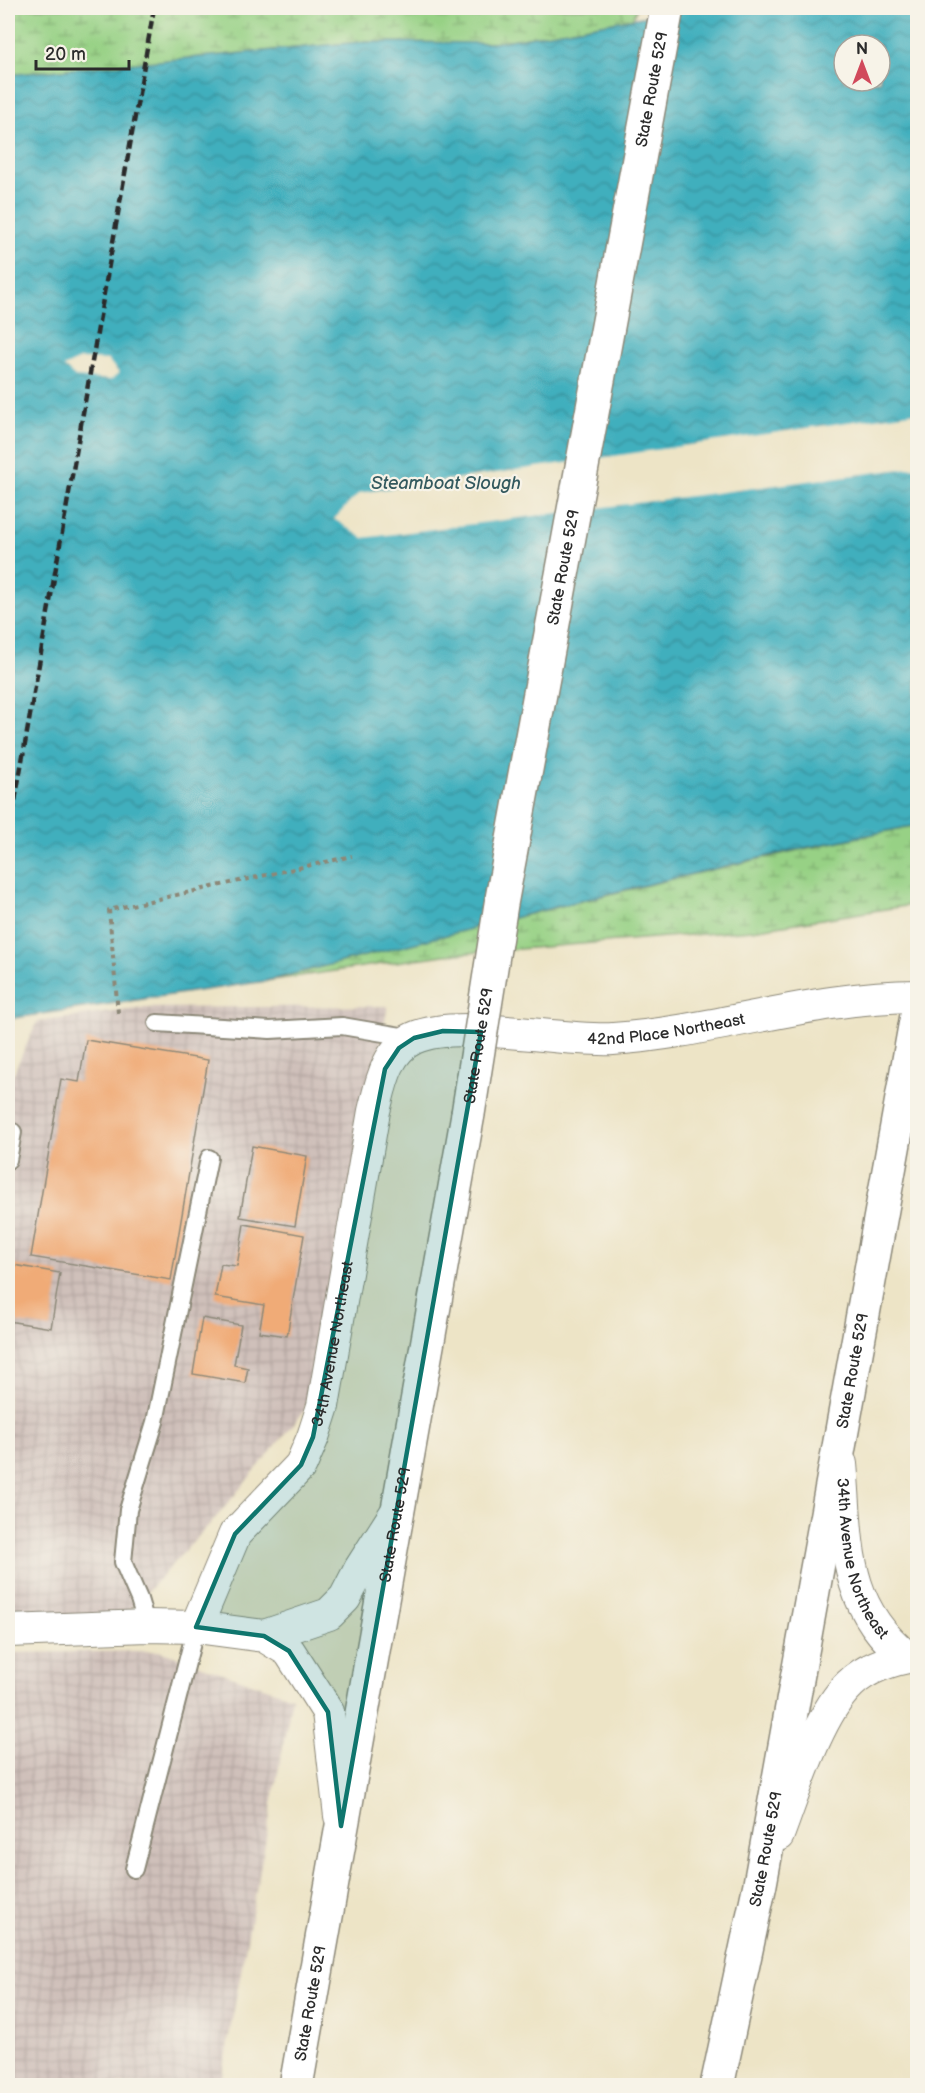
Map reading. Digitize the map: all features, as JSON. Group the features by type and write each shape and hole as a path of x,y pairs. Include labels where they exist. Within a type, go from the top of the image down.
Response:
{"main road":[{"name":"State Route 529","path":"296,2085 468,1114 501,904 667,8"},
{"name":"State Route 529","path":"717,2085 760,1884 918,1010"}],"street":[{"name":"42nd Place Northeast","path":"414,1038 443,1030 612,1039 727,1023 857,998 918,996"},
{"name":"34th Avenue Northeast","path":"196,1627 235,1534 301,1465 314,1437 323,1406 374,1111 385,1069 399,1048 414,1038"},
{"name":"34th Avenue Northeast","path":"839,1445 854,1583 872,1622 886,1640 912,1656"},
{"path":"264,1636 329,1614 345,1598 360,1569 397,1511"},
{"path":"8,1631 147,1626 196,1627 264,1636 290,1651 328,1712 341,1826"},
{"path":"760,1884 801,1773 830,1710 849,1684 864,1674 912,1656"}],"lane":[{"path":"158,1023 270,1029 342,1026 414,1038"},
{"path":"8,1160 13,1132"},
{"path":"147,1626 139,1599 123,1562 128,1510 155,1422 209,1158"},
{"path":"134,1869 196,1627"}],"path":[{"path":"118,1013 109,910 352,856"}],"highlighted area":[{"path":"443,1031 481,1032 468,1114 341,1826 328,1712 289,1651 264,1636 196,1627 235,1534 301,1465 313,1437 385,1069 399,1048 414,1038"}],"shaded area":[{"path":"388,1006 305,1410 220,1513 119,1622 8,1625 8,1097 10,1081 37,1022 144,1008"},
{"path":"159,1651 292,1697 220,2085 8,2085 8,1653"}],"green space":[{"path":"8,8 637,8 632,19 494,43 361,42 8,75"},
{"path":"917,825 917,904 752,930 444,955 266,981 672,879"}],"water":[{"name":"Steamboat Slough","path":"693,8 917,8 917,825 794,850 607,894 266,981 8,1019 8,75 361,42 494,43"}],"pier":[{"path":"80,359 108,360 119,373 111,380 75,377 64,367"},
{"path":"917,412 917,467 363,538 334,519 359,493"}],"building":[{"path":"86,1040 208,1060 171,1280 31,1257 61,1079 79,1082"},
{"path":"252,1146 307,1156 295,1226 240,1217"},
{"path":"244,1224 304,1235 287,1336 259,1332 264,1305 215,1297 221,1264 237,1266"},
{"path":"8,1264 60,1273 51,1328 8,1321"},
{"path":"202,1318 241,1325 234,1365 248,1368 245,1383 193,1374"}],"railway":[{"path":"8,841 154,8"}]}
